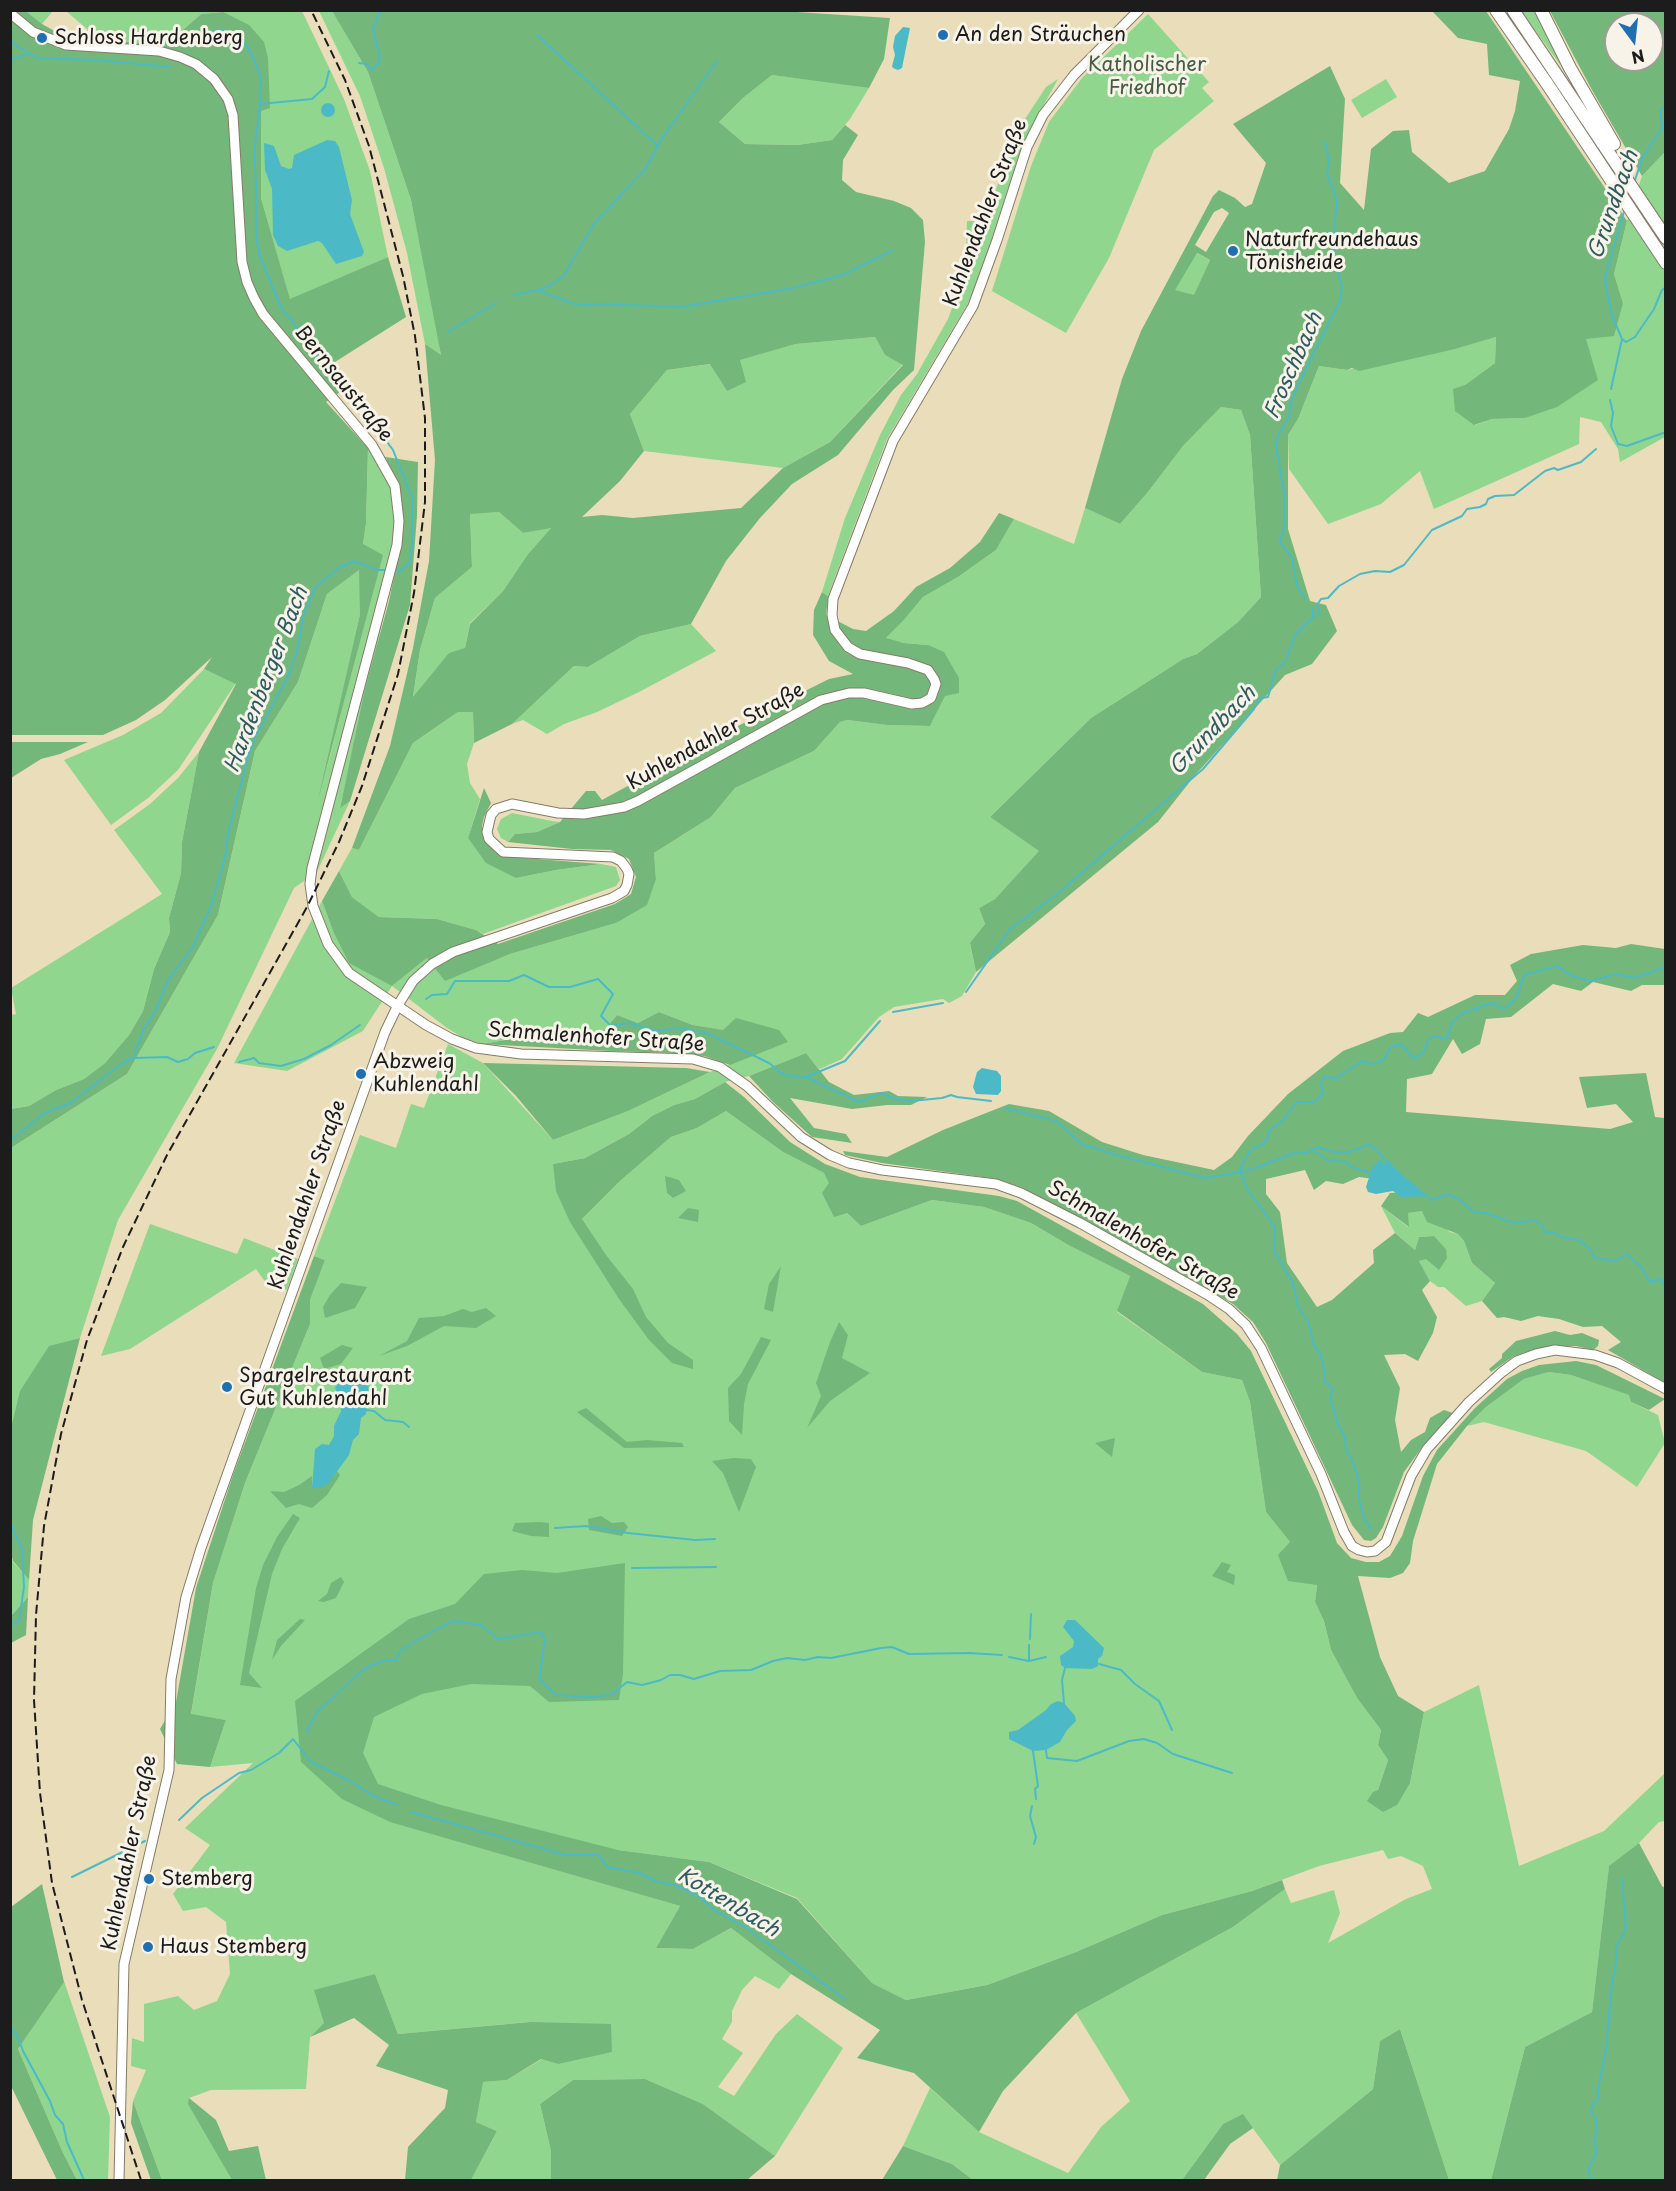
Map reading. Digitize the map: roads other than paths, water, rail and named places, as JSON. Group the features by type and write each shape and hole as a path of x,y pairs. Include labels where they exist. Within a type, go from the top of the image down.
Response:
{"highway":[{"path":"1496,10 1665,262"},
{"path":"1513,10 1665,238"},
{"path":"1541,10 1570,68 1624,160 1629,181"}],"main road":[{"name":"Kuhlendahler Straße","path":"119,2181 124,1964 169,1770 171,1679 186,1597 201,1548 350,1135 379,1046 398,1005 422,972 453,952 612,898 624,891 627,885 629,874 627,868 613,857 503,852 489,839 487,832 491,815 496,809 512,804 558,813 584,814 624,807 663,788 792,715 831,697 849,693 864,693 917,704 931,698 936,684 928,670 908,663 860,654 848,646 835,630 832,615 833,599 893,441 973,306 1027,147 1043,115 1074,75 1139,10"},
{"name":"Bernsaustraße","path":"10,12 33,32 66,45 159,51 196,64 214,79 228,99 233,115 240,240 247,282 263,314 372,445 394,486 399,525 390,576 312,868 310,884 313,906 327,944 349,973 398,1005"},
{"name":"Schmalenhofer Straße","path":"398,1005 426,1025 452,1039 476,1048 498,1052 693,1059 720,1067 747,1086 801,1137 830,1155 849,1163 882,1170 996,1184 1021,1193 1080,1223 1208,1295 1229,1309 1246,1325 1261,1348 1321,1474 1344,1532 1352,1546 1359,1550 1375,1551 1386,1542 1411,1476 1427,1449 1469,1402 1517,1361 1555,1350 1595,1355 1618,1364 1665,1389"}],"water":[{"path":"903,27 910,28 902,68 898,70 892,66 895,55 893,47 895,36"},
{"path":"328,103 333,105 335,110 333,115 328,117 323,115 321,110 323,105"},
{"path":"327,140 335,141 339,147 352,200 350,214 364,252 362,256 336,264 322,243 318,241 287,251 278,246 273,235 272,189 265,170 264,143 274,146 281,166 289,169 292,168 294,155"},
{"path":"982,1068 997,1071 1001,1076 1001,1091 998,1095 976,1094 973,1087 977,1072"},
{"path":"1380,1160 1385,1164 1387,1162 1427,1196 1401,1197 1393,1191 1376,1194 1368,1192 1366,1187 1372,1168"},
{"path":"359,1371 369,1382 366,1414 361,1418 359,1434 353,1440 349,1455 328,1484 320,1488 312,1488 315,1449 322,1444 329,1445 341,1411 340,1399 335,1388 342,1378"},
{"path":"1067,1620 1075,1620 1104,1648 1102,1656 1098,1659 1098,1666 1092,1669 1065,1668 1061,1665 1060,1656 1073,1647 1074,1641 1063,1627"},
{"path":"1058,1701 1064,1703 1075,1716 1076,1721 1060,1742 1046,1750 1033,1751 1009,1739 1009,1732 1018,1730"}],"waterway":[{"path":"359,63 367,64 372,70 378,64 380,57 373,29 381,10"},
{"name":"Hardenberger Bach","path":"190,41 204,34 221,30 241,36 261,77 254,154 256,233 259,254 282,310 293,321 307,345 371,420 393,450 412,497 412,545 409,564 400,571 392,570"},
{"path":"537,35 658,146"},
{"name":"Hardenberger Bach","path":"10,39 37,58 96,60 170,67"},
{"path":"10,60 27,54"},
{"path":"539,289 550,286 564,275 594,224 646,168 663,137 717,61"},
{"path":"260,104 312,99 325,87 329,71"},
{"name":"Grundbach","path":"1634,183 1642,159 1662,128 1660,111 1666,105"},
{"name":"Froschbach","path":"1305,598 1298,589 1291,556 1280,542 1284,527 1284,494 1276,444 1277,437 1289,417 1291,402 1298,385 1340,301 1342,287 1335,261 1333,241 1337,200 1327,174 1329,160 1325,143"},
{"name":"Grundbach","path":"1611,389 1622,339 1611,313 1605,278 1625,208"},
{"path":"514,295 537,290 577,305 681,307 793,288 843,275 893,250"},
{"path":"1622,339 1626,342 1635,337 1654,309 1662,290 1666,287"},
{"path":"448,332 496,303"},
{"name":"Grundbach","path":"1610,400 1613,413 1611,426 1618,444 1627,446 1666,432"},
{"name":"Grundbach","path":"966,992 1010,929 1056,895 1203,769 1254,709 1258,701 1268,697 1276,669 1285,663 1295,635 1320,613 1317,605 1321,599 1328,598 1339,586 1360,574 1375,571 1390,572 1404,565 1432,530 1462,516 1467,509 1486,504 1488,499 1495,496 1514,495 1545,471 1554,468 1558,470 1581,462 1596,449"},
{"name":"Hardenberger Bach","path":"10,1141 46,1112 71,1103 121,1064 133,1058 144,1029 156,1010 168,980 193,947 211,906 225,858 228,833 249,754 256,735 287,679 297,652 303,617 315,588 337,569 354,561 378,570 386,570"},
{"name":"Froschbach","path":"1312,607 1313,616"},
{"path":"1238,1173 1253,1148 1267,1140 1270,1130 1282,1121 1297,1102 1314,1102 1323,1094 1321,1084 1324,1077 1337,1078 1362,1061 1371,1064 1383,1061 1390,1048 1401,1044 1414,1059 1425,1050 1428,1040 1435,1036 1447,1039 1452,1022 1464,1013 1492,1003 1504,1009 1516,999 1524,975 1557,966 1572,976 1591,981 1617,974 1634,978 1666,967"},
{"path":"426,999 432,995 447,994 455,981 509,981 524,975 549,987 570,987 598,979 613,994 601,1016 611,1026 629,1023 656,1031 681,1028 709,1034 769,1063 784,1075 806,1077 859,1102 881,1093 895,1099 911,1101 951,1095 991,1101"},
{"name":"Grundbach","path":"893,1012 943,1003"},
{"name":"Grundbach","path":"806,1077 845,1061 880,1021"},
{"path":"239,1062 254,1058 259,1063 281,1066 304,1059 331,1045 360,1025"},
{"path":"135,1058 167,1057 178,1062 214,1047"},
{"path":"1005,1108 1056,1121 1082,1144 1205,1178 1247,1171 1294,1153 1307,1153 1317,1147 1334,1152 1349,1152 1370,1144 1401,1175"},
{"path":"1314,1151 1327,1160 1347,1162 1350,1166 1370,1173"},
{"path":"1241,1173 1247,1189 1275,1227 1274,1251 1293,1283 1298,1307 1308,1321 1314,1346 1320,1353 1325,1373 1324,1381 1333,1389 1330,1397 1338,1425 1345,1437 1346,1451 1358,1476 1359,1499 1364,1518 1371,1529"},
{"path":"1408,1181 1432,1200 1448,1194 1460,1200 1475,1213 1485,1213 1514,1223 1535,1220 1542,1225 1545,1232 1553,1232 1561,1237 1579,1240 1589,1248 1595,1258 1616,1261 1627,1254 1641,1267 1650,1282 1661,1279 1666,1289"},
{"path":"366,1410 374,1411 385,1420 403,1422 409,1427"},
{"name":"Hardenberger Bach","path":"10,1522 22,1550 24,1587 19,1621 10,1625"},
{"path":"555,1528 586,1526 695,1540 715,1539"},
{"path":"632,1568 716,1567"},
{"path":"1030,1639 1031,1614"},
{"path":"306,1732 318,1711 364,1669 382,1661 396,1660 400,1651 438,1628 455,1621 481,1625 498,1639 541,1632 545,1639 539,1679 556,1695 589,1697 611,1695 627,1682 642,1685 670,1675 694,1679 720,1671 751,1670 787,1658 805,1660 818,1657 831,1658 892,1647 909,1654 1002,1655"},
{"path":"1029,1645 1029,1661"},
{"path":"1009,1657 1029,1661 1046,1657"},
{"path":"1099,1664 1121,1670 1135,1684 1159,1701 1172,1730"},
{"path":"1064,1703 1062,1680 1065,1668"},
{"path":"179,1820 202,1798 239,1773 251,1770 279,1753 293,1739 311,1762 350,1781 372,1795 397,1805"},
{"path":"1046,1750 1047,1758 1077,1761 1129,1741 1144,1739 1157,1743 1173,1754 1232,1773"},
{"path":"1033,1751 1038,1786 1035,1789 1036,1799"},
{"path":"1032,1806 1030,1816 1036,1837 1034,1844"},
{"name":"Kottenbach","path":"411,1812 566,1855 598,1855 608,1867 640,1873 655,1881 675,1885 700,1897 714,1910 745,1927 846,2000"},
{"path":"72,1877 145,1841"},
{"path":"1592,2180 1588,2169 1596,2154 1597,2129 1596,2119 1591,2112 1593,2103 1598,2099 1606,2049 1616,1947 1626,1929 1622,1878"},
{"name":"Hardenberger Bach","path":"10,2027 17,2035 55,2115 63,2124 67,2142 84,2180"}],"railway":[{"path":"141,2180 82,2000 52,1883 40,1793 34,1700 36,1615 44,1526 61,1434 87,1340 123,1247 167,1155 307,907 339,842 362,786 398,674 414,593 425,502 425,418 415,336 403,276 369,146 345,80 311,10"}],"place":[{"name":"An den Sträuchen","path":"943,35"},
{"name":"Schloss Hardenberg","path":"42,38"},
{"name":"Naturfreundehaus Tönisheide","path":"1233,251"},
{"name":"Abzweig Kuhlendahl","path":"361,1074"},
{"name":"Spargelrestaurant Gut Kuhlendahl","path":"227,1387"},
{"name":"Stemberg","path":"149,1879"},
{"name":"Haus Stemberg","path":"148,1947"}],"park label":[{"name":"Katholischer Friedhof","path":"1147,76"}]}
